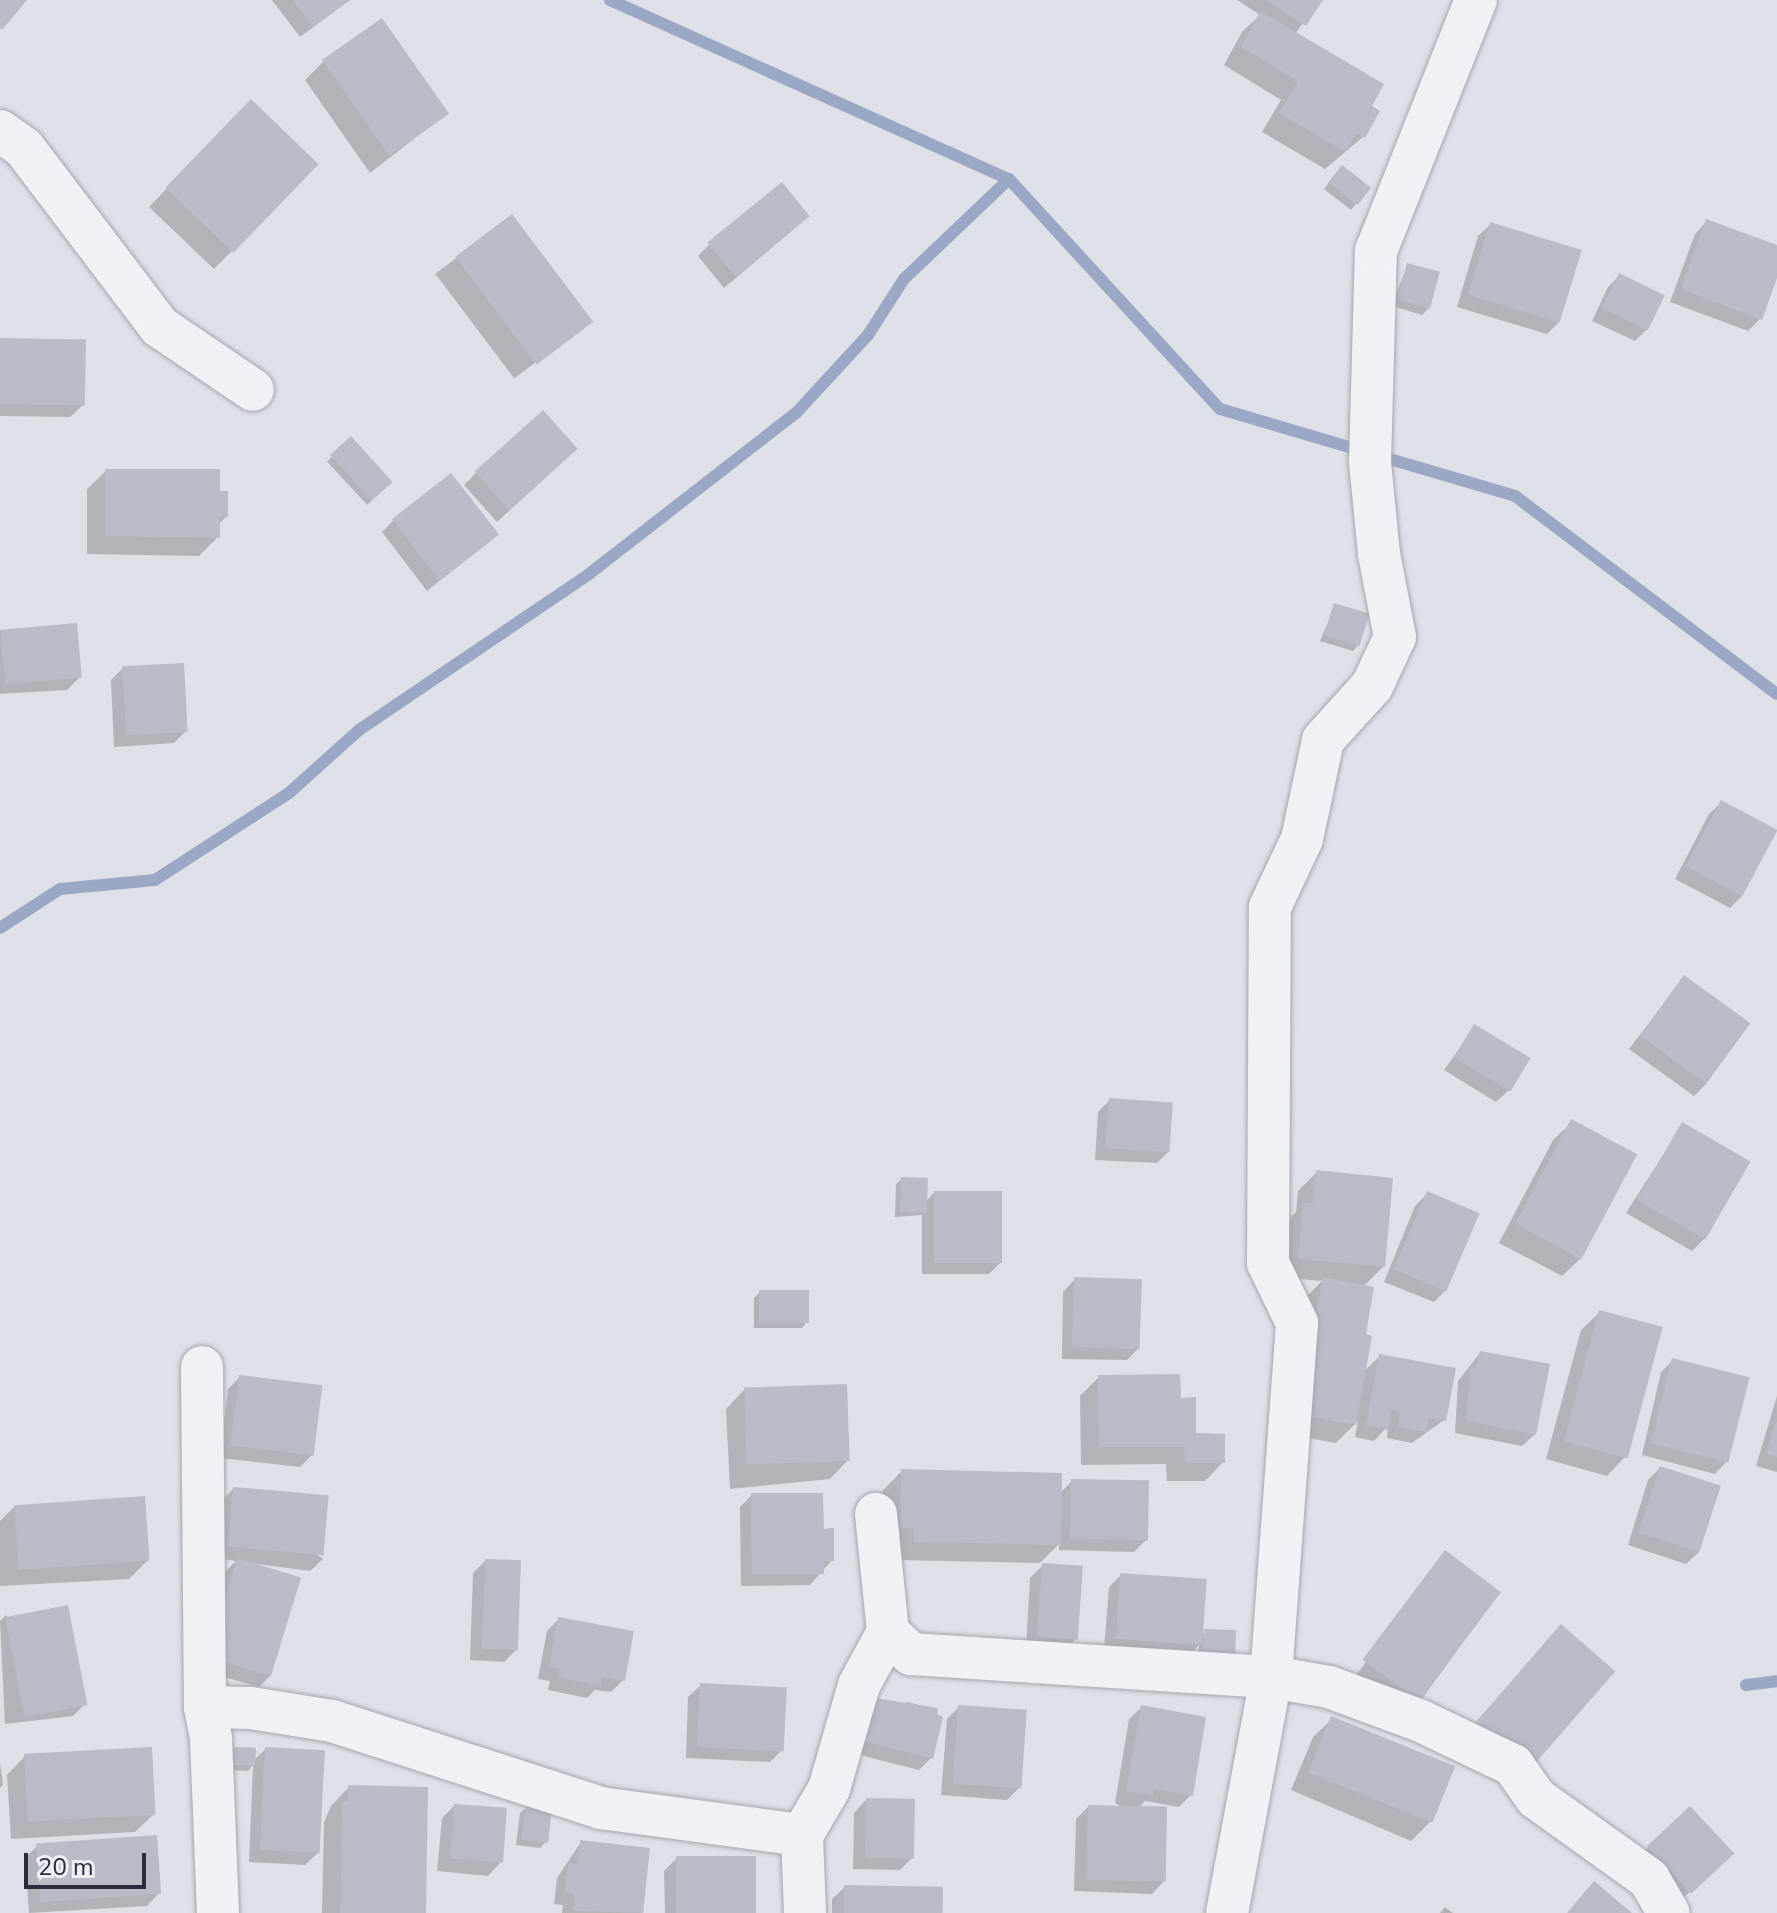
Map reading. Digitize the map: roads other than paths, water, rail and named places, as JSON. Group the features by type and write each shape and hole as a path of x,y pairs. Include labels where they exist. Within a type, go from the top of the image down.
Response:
{"street":[{"path":"1227,1913 1271,1677 1297,1323 1268,1263 1270,907 1302,839 1323,740 1372,686 1395,637 1379,554 1370,462 1376,251 1476,0"},
{"path":"0,131 24,148 160,327 253,390"},
{"path":"202,1367 205,1707 211,1739 218,1913"},
{"path":"805,1913 802,1835 829,1789 859,1685 888,1632 876,1514"},
{"path":"888,1632 911,1654 954,1660 1271,1677 1329,1687 1421,1721 1513,1765 1536,1798 1649,1879 1669,1913"},
{"path":"205,1707 251,1708 332,1721 601,1808 802,1835"}],"waterway":[{"path":"610,0 1009,179 1220,409 1515,496 1777,694"},
{"path":"0,928 60,889 155,880 289,793 359,730 589,574 796,413 868,335 904,279 1009,179"},
{"path":"1746,1685 1777,1681"}]}
